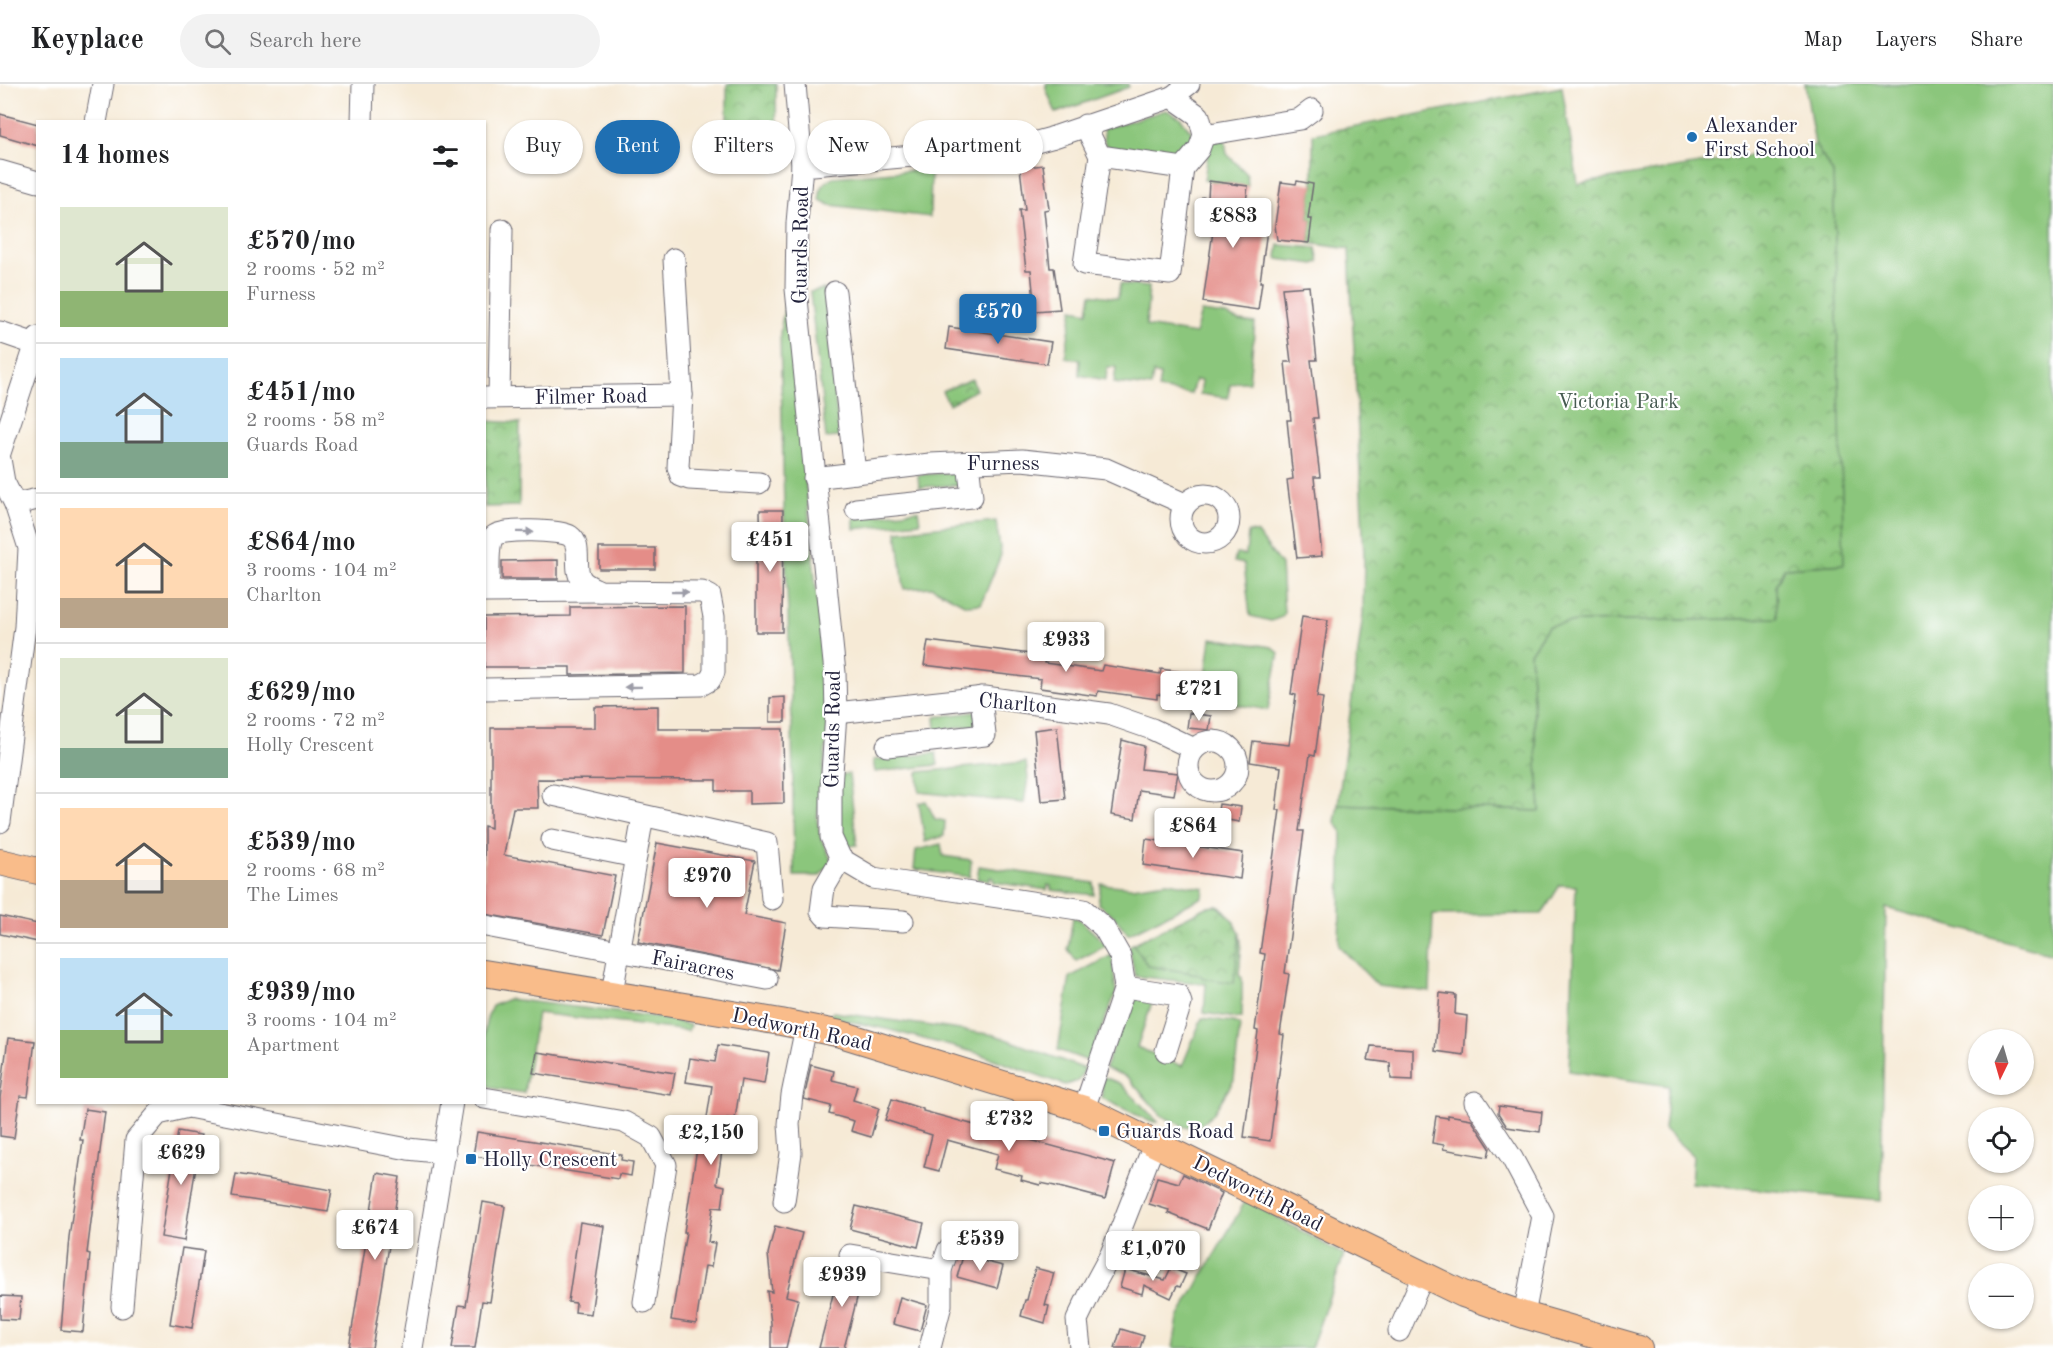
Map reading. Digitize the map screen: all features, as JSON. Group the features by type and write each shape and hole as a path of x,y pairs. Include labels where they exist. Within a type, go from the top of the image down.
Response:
{"main road":[{"path":"0,862 36,871"},
{"name":"Dedworth Road","path":"486,973 612,993 841,1034 1084,1109 1463,1294 1524,1315 1639,1348"}],"street":[{"path":"96,120 103,84"},
{"path":"362,120 363,84"},
{"name":"Guards Road","path":"795,84 802,166 797,224 796,289 835,673 836,713 831,788 831,837 841,859"},
{"path":"802,166 946,153 1008,150 1172,98 1189,84"},
{"path":"1085,125 1100,156 1084,264 1170,274 1183,168 1199,149 1204,135 1199,116 1172,98"},
{"path":"1204,135 1300,119 1312,110"},
{"path":"1100,156 1183,168"},
{"path":"0,171 36,181"},
{"name":"Filmer Road","path":"502,230 492,397 682,395"},
{"path":"674,259 682,395 678,467 681,476 689,479 759,483"},
{"path":"835,292 855,473"},
{"path":"0,332 36,340 1,464 4,482 33,545 0,822"},
{"name":"Furness","path":"814,477 930,464 1022,460 1106,469 1185,504"},
{"path":"856,508 972,497 968,462"},
{"path":"15,504 36,499"},
{"path":"486,579 489,577 491,542 494,535 509,531 557,532 567,534 574,539 578,572 582,580 600,591"},
{"path":"486,592 702,592 710,596 714,628 714,672 710,680 701,685 486,689"},
{"path":"887,746 985,735 981,697"},
{"name":"Charlton","path":"836,713 981,697 1009,699 1109,714 1152,729 1194,749"},
{"path":"553,795 767,843 772,899"},
{"path":"612,993 643,816"},
{"path":"552,840 636,857"},
{"path":"903,921 825,916 821,911 824,888 841,859 873,878 1084,910 1104,928 1120,956 1125,987 1084,1109"},
{"name":"Fairacres","path":"486,926 767,979"},
{"path":"1125,987 1178,995 1181,1003 1166,1051"},
{"path":"784,1202 791,1154 789,1124 792,1095 806,1027"},
{"path":"486,1098 624,1122 651,1137 666,1165 640,1290"},
{"path":"1475,1102 1512,1158 1543,1216 1524,1315"},
{"path":"412,1348 452,1104"},
{"path":"127,1296 136,1140 158,1114 188,1107 408,1149 445,1153"},
{"path":"1080,1348 1077,1320 1112,1254 1155,1142"},
{"path":"850,1255 944,1260 941,1305 930,1348"},
{"path":"1399,1332 1422,1275"}],"green space":[{"path":"727,84 776,84 777,120 727,120"},
{"path":"1046,84 1128,84 1129,87 1056,113"},
{"path":"1805,84 2053,84 2053,954 1886,908 1881,1201 1691,1183 1693,1156 1664,1129 1669,1086 1569,1071 1576,886 1560,885 1542,914 1433,915 1430,992 1378,986 1339,946 1342,832 1335,822 1338,804 1540,811 1530,653 1548,626 1577,622 1776,618 1776,585 1784,568 1843,564 1833,173 1815,145"},
{"name":"Victoria Park","path":"1562,87 1578,184 1815,145 1833,173 1844,564 1784,568 1776,585 1777,618 1577,622 1548,626 1530,653 1540,811 1338,804 1363,614 1364,555 1349,249 1309,243 1312,219 1308,219 1313,184 1313,134"},
{"path":"1166,110 1180,117 1193,134 1188,146 1180,155 1172,158 1111,149 1105,144 1103,129"},
{"path":"1212,140 1225,140 1227,154 1247,174 1248,186 1204,180"},
{"path":"891,172 931,174 930,217 830,205 820,200 822,186 833,177"},
{"path":"1279,245 1316,248 1319,262 1314,264 1278,259"},
{"path":"1120,284 1149,287 1146,326 1195,334 1201,312 1226,315 1239,321 1255,323 1249,382 1230,385 1228,398 1200,394 1202,381 1195,380 1191,394 1158,389 1160,375 1153,373 1151,387 1114,383 1116,367 1107,367 1106,380 1079,375 1080,360 1065,357 1073,309 1088,312 1091,294 1118,298"},
{"path":"824,289 839,437 826,438 810,292"},
{"path":"787,291 829,722 817,820 821,839 831,864 819,876 794,876 792,723 780,333"},
{"path":"972,379 976,390 949,404 942,391"},
{"path":"486,421 520,423 519,506 486,507"},
{"path":"959,472 960,485 919,487 918,475"},
{"path":"918,510 920,522 854,529 854,518"},
{"path":"996,521 1001,555 981,604 966,605 932,587 904,589 897,531"},
{"path":"1248,532 1257,533 1281,565 1284,613 1282,617 1271,621 1250,616 1244,564 1234,562 1236,554 1246,555"},
{"path":"1211,638 1272,647 1279,653 1268,710 1203,699"},
{"path":"975,712 977,725 936,730 935,717"},
{"path":"936,753 938,765 875,772 873,760"},
{"path":"1026,762 1028,778 1024,803 919,792 918,772"},
{"path":"849,774 857,845 845,847 834,814 840,775"},
{"path":"926,801 935,819 945,821 944,836 925,842 919,803"},
{"path":"941,844 943,856 971,860 970,877 914,869 916,850"},
{"path":"979,866 1094,883 1094,895 1051,890 1051,886 1048,885 1047,890 994,882 990,877 990,881 977,879"},
{"path":"1167,882 1204,888 1203,897 1128,934 1113,915 1098,904 1101,884 1132,887"},
{"path":"1217,906 1227,913 1240,932 1234,983 1203,978 1199,974 1148,966 1133,944 1207,907"},
{"path":"1207,907 1222,908 1234,922 1240,935 1239,974 1242,978 1242,1017 1204,1013 1206,984 1135,976 1129,946"},
{"path":"1073,917 1080,920 1107,945 1076,961 1068,949"},
{"path":"1112,955 1116,993 1088,1061 1058,1050 1070,977"},
{"path":"1155,993 1137,1047 1182,1066 1202,1018 1240,1025 1234,1080 1213,1114 1200,1125 1185,1127 1162,1116 1127,1077 1105,1068 1132,997"},
{"path":"508,999 657,1017 690,1025 688,1031 537,1013 524,1093 492,1088 486,1084 486,1024 492,1006"},
{"path":"833,1012 995,1035 1085,1069 1078,1081 1065,1085 977,1053 886,1029 828,1017"},
{"path":"1102,1076 1121,1084 1158,1122 1151,1122 1102,1098"},
{"path":"1246,1200 1344,1255 1311,1348 1173,1348 1178,1318"}],"building":[{"path":"0,114 36,123 36,145 0,135"},
{"path":"1043,165 1049,209 1044,210 1050,268 1054,268 1060,309 1035,311 1031,270 1026,270 1019,210 1025,210 1021,174 1043,174"},
{"path":"1209,181 1248,186 1243,227 1267,230 1258,310 1203,302 1215,217 1200,215 1202,197 1208,198"},
{"path":"1297,181 1313,184 1308,219 1312,219 1309,243 1277,240 1275,225 1281,182 1296,184"},
{"path":"1309,286 1317,360 1311,360 1318,418 1313,418 1320,477 1314,477 1322,556 1297,558 1287,480 1293,479 1287,420 1291,420 1285,362 1291,362 1282,288"},
{"path":"949,327 1051,342 1047,364 946,349"},
{"path":"760,510 783,510 782,632 756,632 756,559 761,559"},
{"path":"599,548 655,548 655,569 599,569"},
{"path":"558,560 558,579 502,579 502,561"},
{"path":"685,606 685,673 570,675 570,667 486,667 486,617 570,616 570,607"},
{"path":"1302,616 1328,620 1317,697 1323,698 1315,756 1310,755 1299,831 1304,831 1285,973 1289,974 1280,1034 1284,1035 1270,1141 1244,1137 1258,1031 1255,1030 1265,954 1260,953 1280,810 1276,810 1281,767 1250,762 1253,741 1289,745 1296,695 1291,694"},
{"path":"928,641 1046,656 1044,663 1101,671 1103,665 1160,674 1161,669 1205,675 1201,700 1157,694 1157,699 1098,691 1097,696 1040,688 1041,679 924,665"},
{"path":"785,697 785,722 770,722 770,698"},
{"path":"658,706 658,729 783,729 784,803 749,804 749,791 716,791 716,780 537,779 538,808 513,808 504,855 615,876 603,935 486,914 486,827 491,828 491,728 595,728 595,707"},
{"path":"1189,713 1211,716 1209,730 1187,728"},
{"path":"1057,727 1065,799 1041,801 1034,730"},
{"path":"1122,740 1144,746 1141,769 1178,773 1174,795 1139,790 1135,819 1111,815"},
{"path":"1219,804 1241,807 1239,822 1217,818"},
{"path":"1146,839 1243,853 1240,879 1143,865"},
{"path":"657,843 755,861 744,915 786,923 778,970 638,942"},
{"path":"0,916 36,924 36,942 0,934"},
{"path":"1440,993 1456,995 1455,1014 1467,1016 1464,1055 1435,1051"},
{"path":"8,1038 35,1041 28,1097 20,1096 14,1138 0,1136 0,1098"},
{"path":"718,1045 769,1053 764,1084 741,1080 735,1119 727,1118 717,1184 725,1186 722,1208 713,1207 708,1242 715,1243 711,1267 705,1266 696,1324 671,1320 700,1129 705,1130 712,1086 686,1082 690,1058 715,1062"},
{"path":"1371,1046 1413,1049 1413,1080 1391,1079 1390,1063 1368,1060"},
{"path":"537,1052 675,1073 671,1095 533,1073"},
{"path":"811,1065 834,1071 832,1080 857,1086 853,1100 879,1108 871,1137 851,1131 854,1121 829,1114 831,1106 804,1099"},
{"path":"892,1099 923,1109 923,1111 1115,1163 1105,1199 1021,1180 1022,1176 994,1169 998,1154 947,1140 939,1171 924,1167 932,1135 885,1120"},
{"path":"1499,1106 1542,1112 1540,1132 1507,1127 1498,1113"},
{"path":"85,1109 105,1112 87,1253 90,1254 83,1332 61,1330 69,1237 83,1140 80,1140"},
{"path":"1448,1115 1471,1119 1490,1148 1488,1157 1443,1149 1444,1145 1432,1143 1436,1116 1448,1118"},
{"path":"178,1131 201,1135 184,1241 161,1237"},
{"path":"477,1132 622,1155 621,1160 633,1162 631,1176 619,1174 618,1179 473,1156"},
{"path":"377,1173 400,1177 388,1252 372,1348 349,1348"},
{"path":"236,1174 332,1190 328,1212 232,1197"},
{"path":"1183,1174 1222,1193 1208,1229 1168,1213 1169,1210 1149,1204 1157,1177 1179,1183"},
{"path":"483,1202 505,1206 490,1302 482,1301 475,1348 452,1348 459,1305 466,1306"},
{"path":"856,1206 924,1223 918,1247 850,1229"},
{"path":"580,1222 604,1226 591,1314 575,1312 576,1303 568,1302"},
{"path":"775,1226 802,1233 786,1296 798,1299 786,1348 771,1348 767,1291 772,1292 768,1254"},
{"path":"182,1248 204,1251 192,1328 170,1324"},
{"path":"963,1256 1003,1266 997,1288 957,1277"},
{"path":"841,1264 848,1268 864,1270 851,1322 844,1348 819,1348"},
{"path":"1035,1268 1054,1273 1045,1305 1049,1306 1045,1323 1021,1316"},
{"path":"1171,1268 1186,1274 1180,1287 1177,1286 1171,1298 1144,1285 1142,1294 1120,1287 1125,1269 1165,1280"},
{"path":"0,1296 21,1297 19,1320 0,1319"},
{"path":"900,1297 927,1305 920,1331 893,1324"},
{"path":"1121,1329 1144,1336 1140,1348 1115,1348"}],"place":[{"name":"Alexander First School","path":"1692,137"},
{"name":"Guards Road","path":"1104,1131"},
{"name":"Holly Crescent","path":"471,1159"}]}
